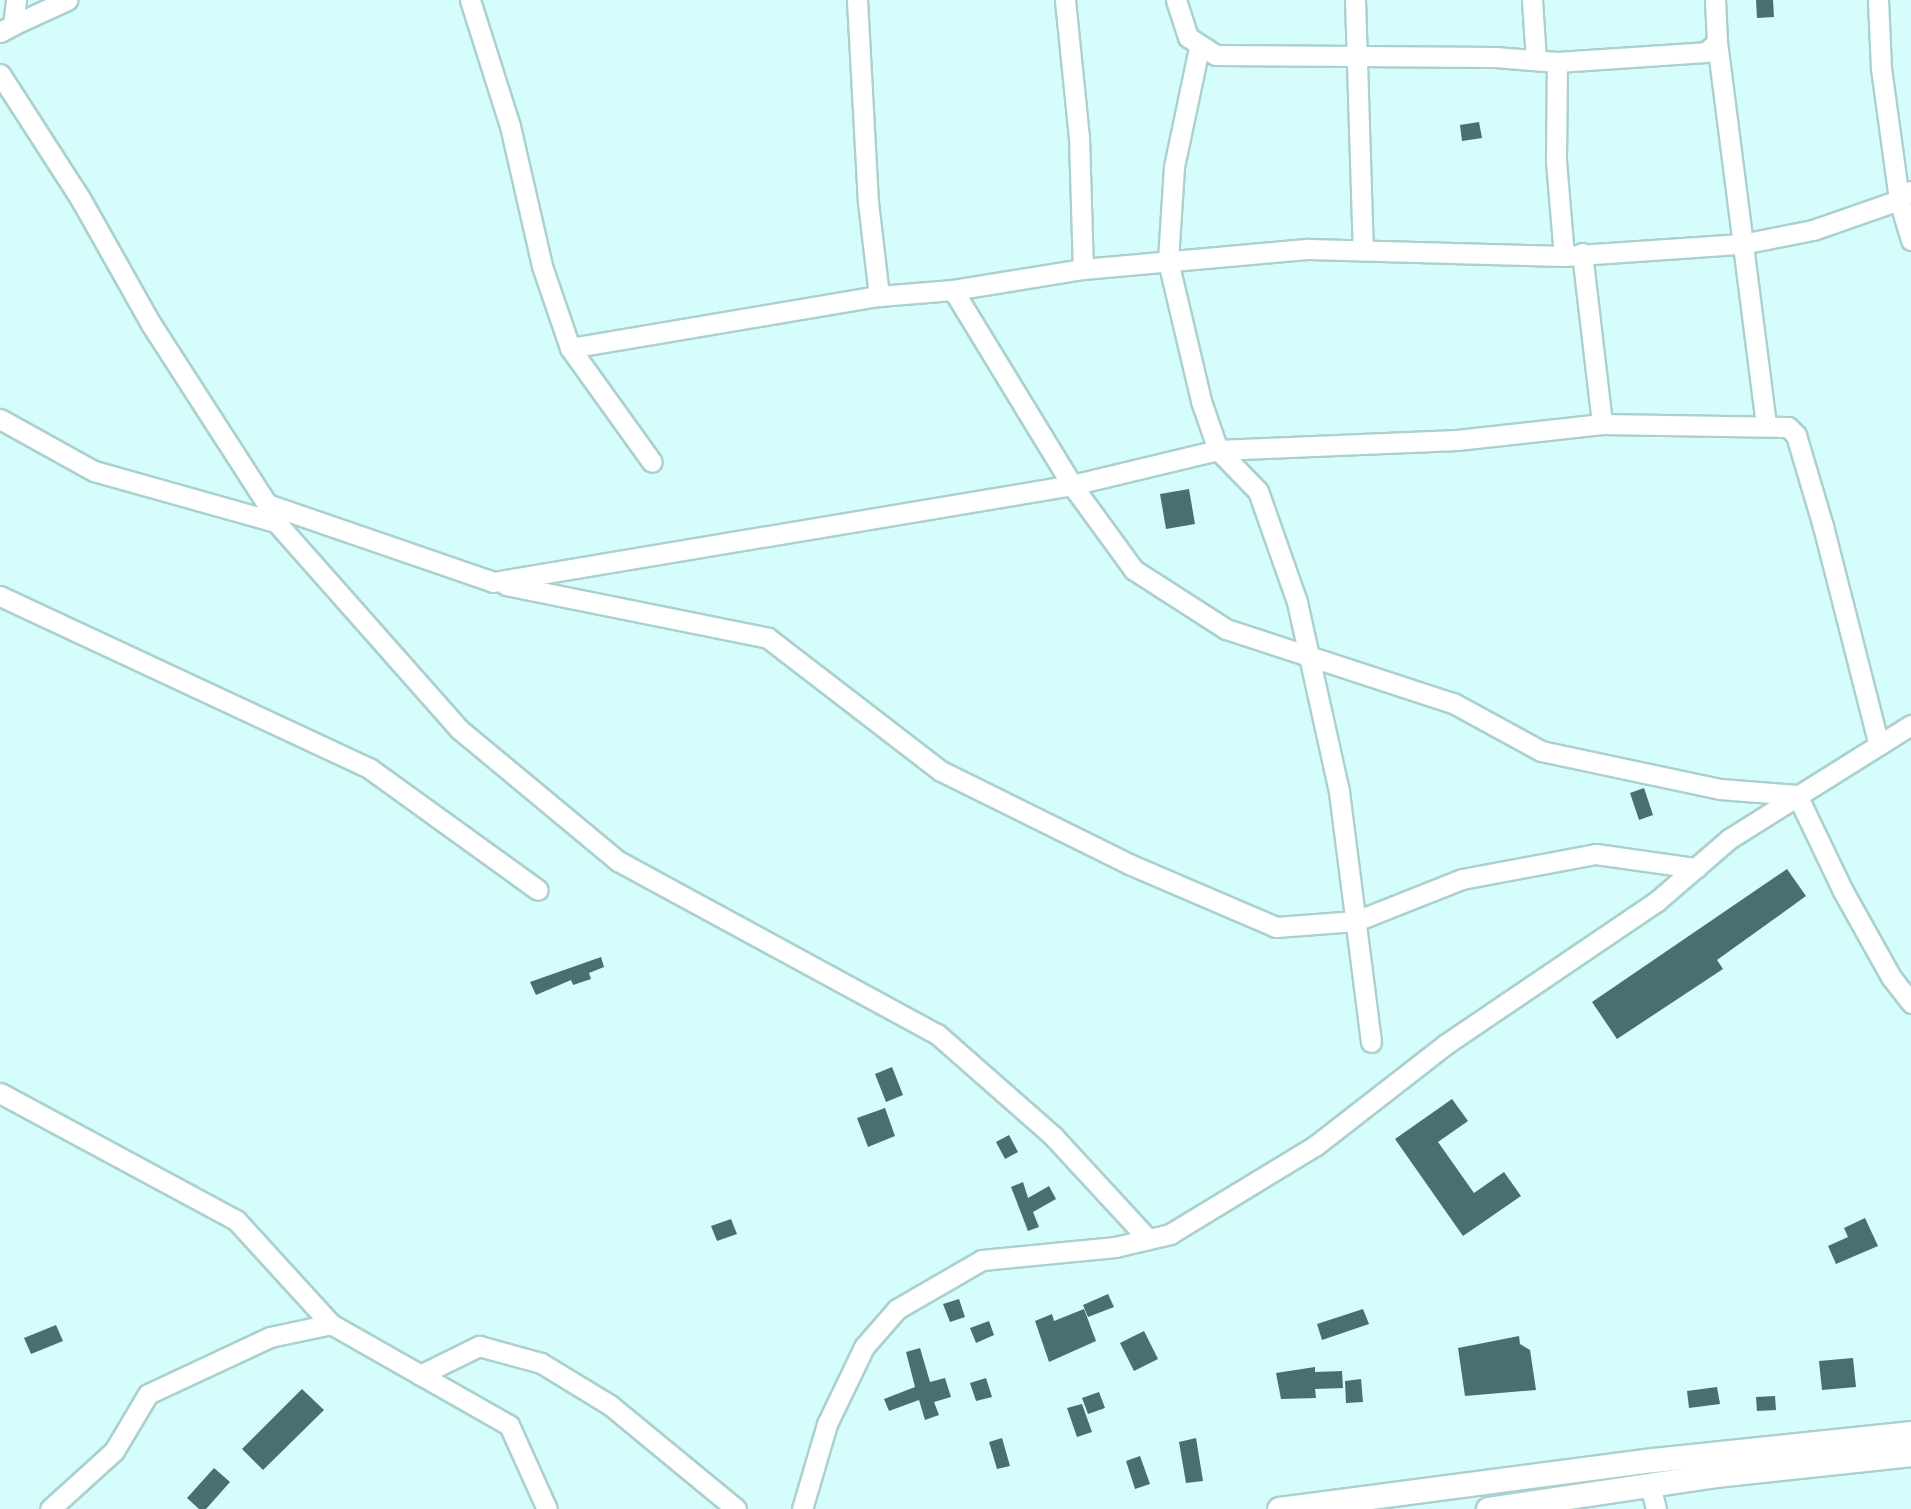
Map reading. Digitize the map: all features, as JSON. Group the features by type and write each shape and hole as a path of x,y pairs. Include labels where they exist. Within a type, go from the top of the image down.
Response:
{"street":[{"path":"6,28 16,0"},
{"path":"6,28 67,0"},
{"path":"470,0 510,126 542,266 570,348 652,462"},
{"path":"857,0 868,202 879,296"},
{"path":"1065,0 1079,137 1083,269"},
{"path":"1176,0 1188,37 1199,48 1216,55 1557,62 1706,52 1717,42"},
{"path":"1355,0 1360,57 1363,249"},
{"path":"1532,0 1536,60"},
{"path":"1715,0 1717,42 1766,423"},
{"path":"1878,0 1881,68 1911,240"},
{"path":"1199,48 1174,167 1168,261 1201,401 1218,450 1258,491 1284,557 1312,658 1339,792 1371,1042"},
{"path":"1557,62 1556,162 1602,424"},
{"path":"0,74 80,198 151,324 272,513 459,729 618,861 937,1034 1053,1136 1148,1239"},
{"path":"570,348 879,296 953,289 1083,269 1168,261 1363,249 1573,254 1742,244 1813,229 1905,195"},
{"path":"953,289 1072,485 1133,570 1226,629 1453,703 1541,751 1720,789 1797,794"},
{"path":"0,419 94,471 272,513 493,582 768,638 942,771 1129,864 1276,927 1356,921 1462,879 1596,854 1696,868"},
{"path":"493,582 1072,485 1218,450 1457,440 1602,424 1766,423 1788,427 1796,435 1879,745"},
{"path":"0,596 369,768 538,890"},
{"path":"802,1509 827,1423 864,1347 897,1309 982,1261 1170,1234 1315,1146 1446,1044 1657,901 1696,868 1797,794 1911,725"},
{"path":"1797,794 1843,891 1891,977 1911,1003"},
{"path":"0,1093 236,1220 331,1324 509,1425 547,1509"},
{"path":"50,1509 114,1451 148,1394 270,1337 331,1324"},
{"path":"420,1375 479,1346 541,1363 610,1405 736,1509"},
{"path":"1279,1509 1641,1462 1911,1433"},
{"path":"1488,1509 1650,1485 1911,1454"},
{"path":"1650,1485 1656,1509"}],"building":[{"path":"1756,0 1773,0 1774,17 1757,18"},
{"path":"1479,122 1482,138 1462,141 1460,125"},
{"path":"1189,489 1195,524 1166,529 1160,494"},
{"path":"1644,788 1653,815 1639,820 1630,793"},
{"path":"1787,869 1806,896 1717,960 1723,969 1617,1039 1592,1002"},
{"path":"601,957 604,967 589,973 591,979 573,985 571,980 536,995 530,982"},
{"path":"892,1067 903,1095 886,1102 875,1074"},
{"path":"1452,1099 1468,1121 1438,1142 1474,1193 1504,1172 1521,1196 1463,1236 1395,1139"},
{"path":"885,1108 895,1136 868,1147 857,1118"},
{"path":"1009,1135 1018,1152 1005,1159 996,1142"},
{"path":"1023,1182 1028,1198 1049,1186 1056,1199 1033,1212 1039,1227 1028,1231 1011,1187"},
{"path":"1865,1218 1878,1246 1836,1264 1828,1246 1848,1237 1844,1228"},
{"path":"731,1219 737,1234 717,1241 711,1226"},
{"path":"1108,1294 1114,1307 1088,1317 1083,1305"},
{"path":"959,1299 965,1317 950,1322 943,1304"},
{"path":"1084,1309 1096,1341 1049,1362 1035,1321 1052,1314 1054,1321"},
{"path":"1363,1309 1369,1324 1322,1340 1317,1324"},
{"path":"989,1321 994,1335 976,1343 970,1328"},
{"path":"56,1325 63,1341 31,1354 24,1338"},
{"path":"1144,1331 1158,1359 1134,1371 1120,1343"},
{"path":"1519,1336 1520,1344 1530,1350 1536,1390 1465,1396 1458,1348"},
{"path":"920,1348 930,1382 945,1378 951,1397 934,1402 939,1415 925,1420 919,1400 889,1411 884,1399 915,1387 906,1352"},
{"path":"1853,1358 1856,1387 1822,1390 1819,1361"},
{"path":"1315,1367 1315,1372 1342,1371 1343,1388 1315,1389 1316,1398 1281,1399 1276,1373"},
{"path":"986,1378 992,1397 976,1401 970,1383"},
{"path":"1361,1379 1363,1402 1346,1403 1345,1381"},
{"path":"1717,1387 1720,1404 1689,1408 1687,1391"},
{"path":"302,1389 324,1410 263,1470 242,1449"},
{"path":"1099,1392 1105,1408 1088,1414 1082,1398"},
{"path":"1775,1396 1776,1410 1757,1411 1756,1397"},
{"path":"1082,1404 1092,1432 1077,1437 1067,1408"},
{"path":"1002,1438 1010,1466 997,1469 989,1442"},
{"path":"1196,1438 1203,1481 1186,1483 1179,1442"},
{"path":"1140,1456 1150,1484 1135,1489 1126,1461"},
{"path":"214,1468 230,1482 206,1509 199,1509 187,1498"}]}
